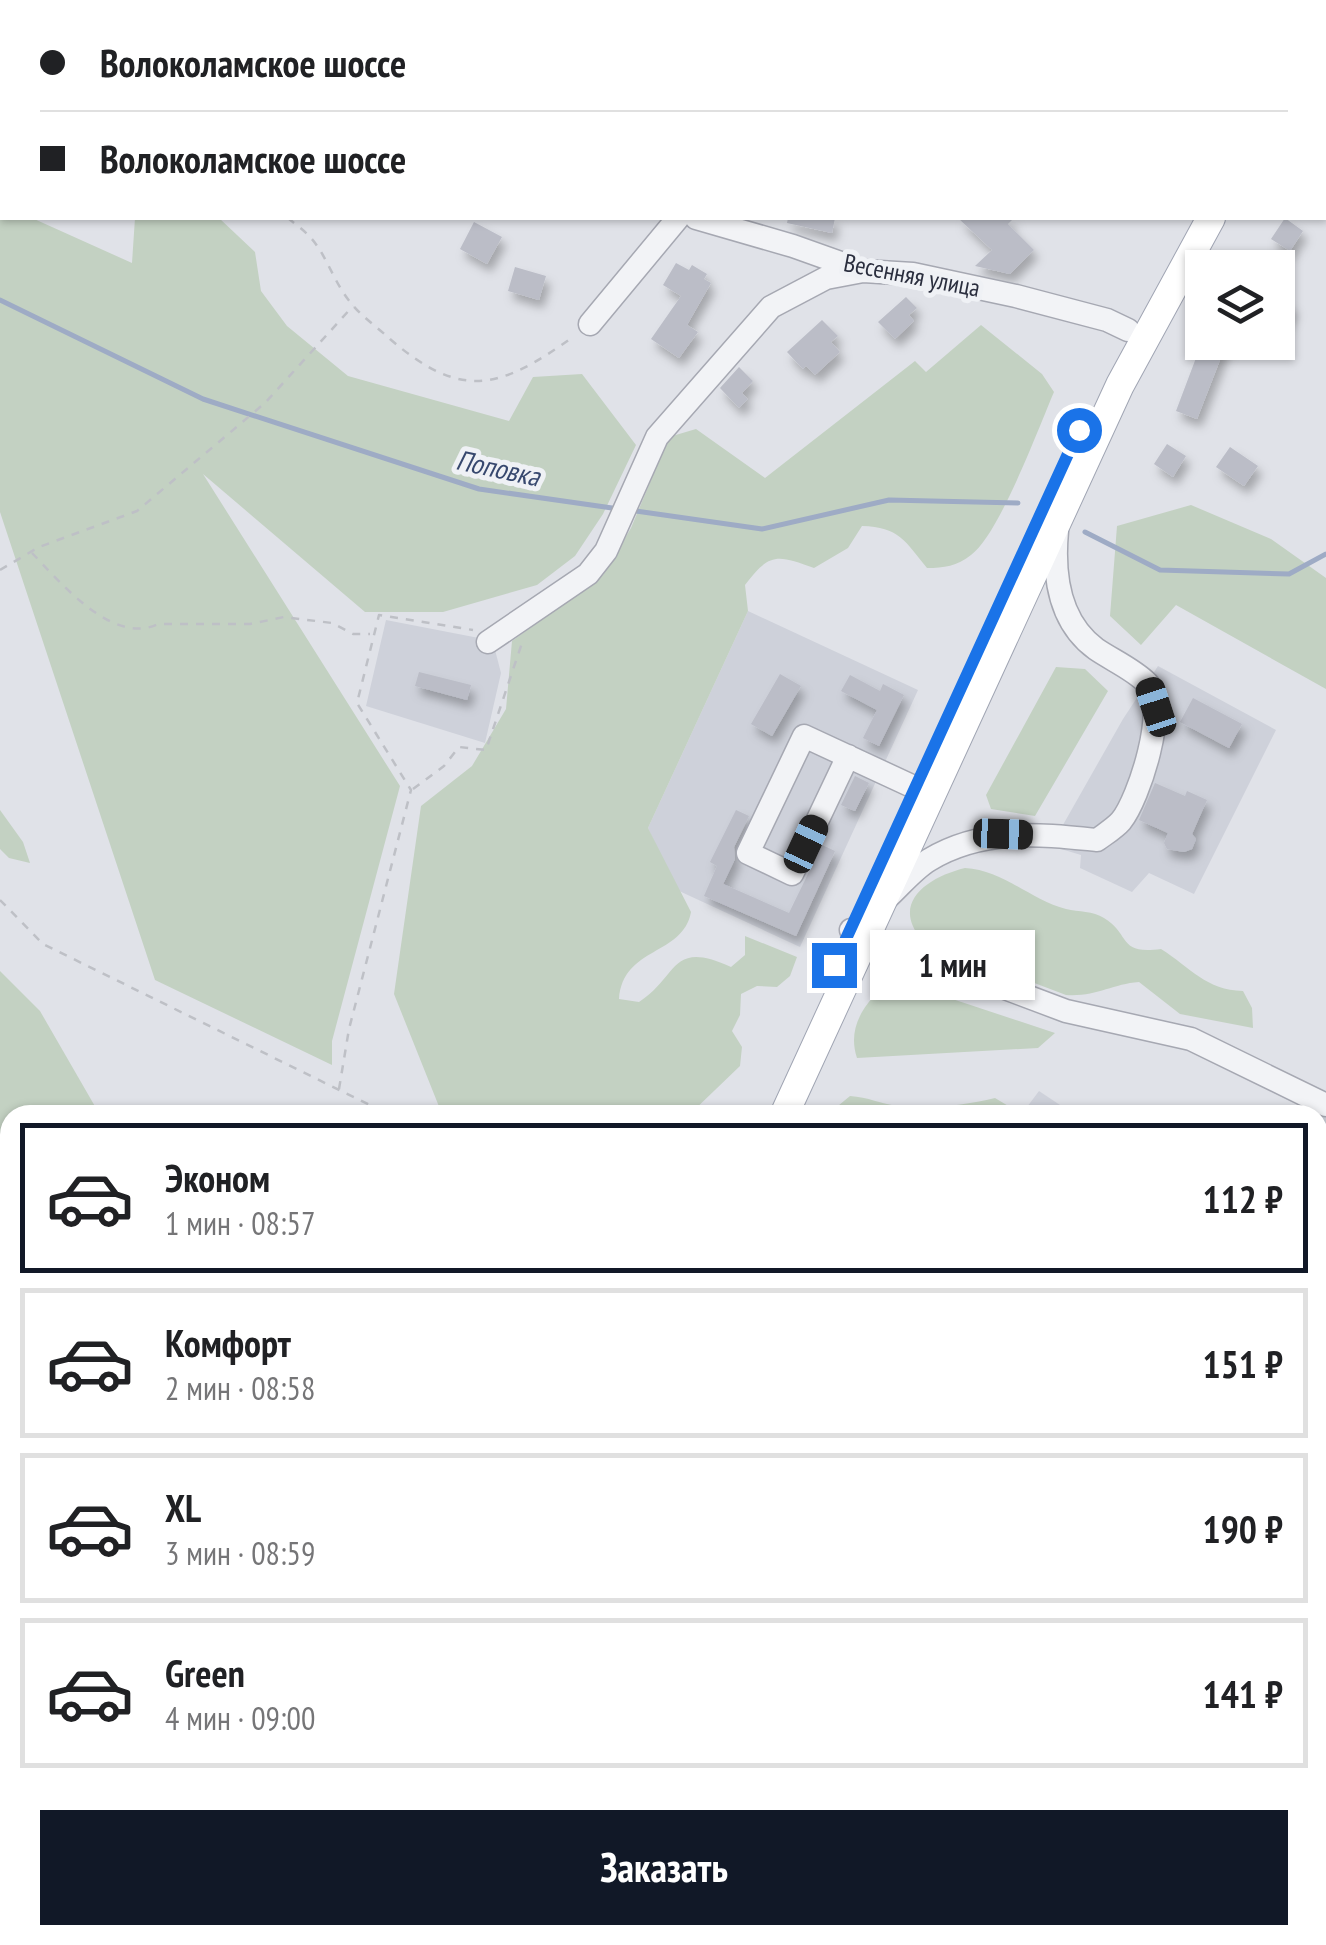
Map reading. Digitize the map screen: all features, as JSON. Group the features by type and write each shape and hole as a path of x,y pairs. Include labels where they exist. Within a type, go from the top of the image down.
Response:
{"main road":[{"path":"788,1105 916,788 1128,330 1189,220"},
{"path":"769,1105 859,934 885,899 1120,385 1210,220"}],"street":[{"path":"590,324 676,220"},
{"name":"Весенняя улица","path":"703,220 863,271 913,274 1016,296 1107,320 1128,330"},
{"path":"494,638 588,574 606,551 657,437 771,306 826,278 863,271"},
{"path":"885,899 926,862 965,843 1003,834 1097,840 1122,820 1145,769 1156,707 1149,685 1092,646 1072,624 1060,598 1054,562 1058,521"},
{"path":"848,756 792,874 748,853 804,736 848,756 916,788"},
{"path":"859,934 1066,1011 1191,1039 1326,1105"}],"path":[{"path":"290,220 313,240 332,278 353,306 416,361 456,381 493,381 547,356 590,324"},
{"path":"0,570 31,552 137,511 265,403 353,306"},
{"path":"31,552 72,594 122,629 158,624 250,624 284,617 332,623 352,634 372,634"},
{"path":"412,790 357,703 379,615 494,638"},
{"path":"338,1089 349,1030 412,790 444,766 460,747 486,750 519,647 530,631"},
{"path":"0,900 43,944 370,1105"}],"shaded area":[{"path":"748,611 918,690 800,947 677,890 648,828"},
{"path":"386,620 484,639 494,646 501,673 485,743 366,706"},
{"path":"1158,666 1276,730 1194,894 1149,873 1132,892 1080,868 1081,855 1051,846 1123,719"},
{"path":"1039,1091 1060,1105 1028,1105"}],"green space":[{"path":"0,220 36,220 132,263 135,220 221,220 255,252 261,291 287,326 348,376 509,421 533,377 582,374 636,445 603,514 575,556 537,585 443,612 365,612 203,474 400,786 332,1041 332,1065 155,980 0,512"},
{"path":"981,325 1042,374 1054,392 994,526 971,555 945,567 927,568 907,543 893,533 862,526 848,548 814,568 782,559 761,567 745,585 748,611 648,828 691,912 677,937 631,969 619,999 639,1002 686,959 711,959 731,967 745,955 745,936 797,957 790,976 777,987 757,986 741,994 740,1015 732,1031 742,1047 740,1066 699,1105 438,1105 394,994 421,806 472,766 506,709 512,641 603,575 631,528 669,437 696,429 765,478 915,361 926,372"},
{"path":"1191,505 1271,539 1326,578 1326,689 1176,605 1141,645 1110,616 1117,526"},
{"path":"1056,667 1085,669 1108,691 1035,816 991,809 986,795"},
{"path":"0,810 23,842 30,863 9,858 0,849"},
{"path":"965,868 992,874 1053,905 1100,916 1131,946 1161,949 1199,977 1219,987 1243,991 1252,1008 1253,1028 1180,1014 1139,982 1066,995 923,941 910,915 917,894 938,878"},
{"path":"0,971 40,1011 94,1105 0,1105"},
{"path":"892,979 1055,1033 1038,1048 857,1058 854,1035 861,1014"},
{"path":"850,1096 892,1105 839,1105"},
{"path":"995,1098 1007,1105 959,1105"}],"building":[{"path":"788,220 835,220 832,233 787,223"},
{"path":"960,220 1012,220 1008,224 1034,250 1010,274 975,266 992,250"},
{"path":"1284,220 1303,231 1288,250 1271,239"},
{"path":"474,222 502,237 487,264 460,249"},
{"path":"676,263 689,270 692,265 707,274 704,279 711,283 687,325 698,332 679,358 651,339 681,296 663,285"},
{"path":"515,267 546,276 539,300 508,291"},
{"path":"906,297 917,308 909,315 914,321 895,339 878,322"},
{"path":"822,320 838,336 831,342 840,352 815,375 787,352"},
{"path":"1195,360 1220,360 1197,419 1176,411"},
{"path":"739,367 753,381 742,393 748,399 739,408 720,388"},
{"path":"1167,444 1186,456 1173,477 1154,464"},
{"path":"1230,447 1258,466 1244,486 1216,467"},
{"path":"419,672 471,685 467,700 415,686"},
{"path":"780,674 801,686 772,736 751,724"},
{"path":"850,675 880,691 883,684 904,695 879,746 863,738 877,710 841,691"},
{"path":"1193,698 1242,724 1229,748 1180,722"},
{"path":"855,776 869,783 855,811 841,805"},
{"path":"1155,783 1185,796 1187,791 1207,800 1192,834 1196,839 1192,849 1167,849 1164,843 1168,833 1139,820"},
{"path":"736,810 749,816 723,884 789,913 822,845 835,851 796,936 704,896 717,866 710,862"}],"waterway":[{"name":"Поповка","path":"0,300 203,399 479,489 619,509"},
{"name":"Поповка","path":"629,510 762,529 889,500 1018,503"},
{"name":"Поповка","path":"1085,532 1160,570 1289,574 1326,554"}],"route":[{"path":"834,965 1079,430"}]}
